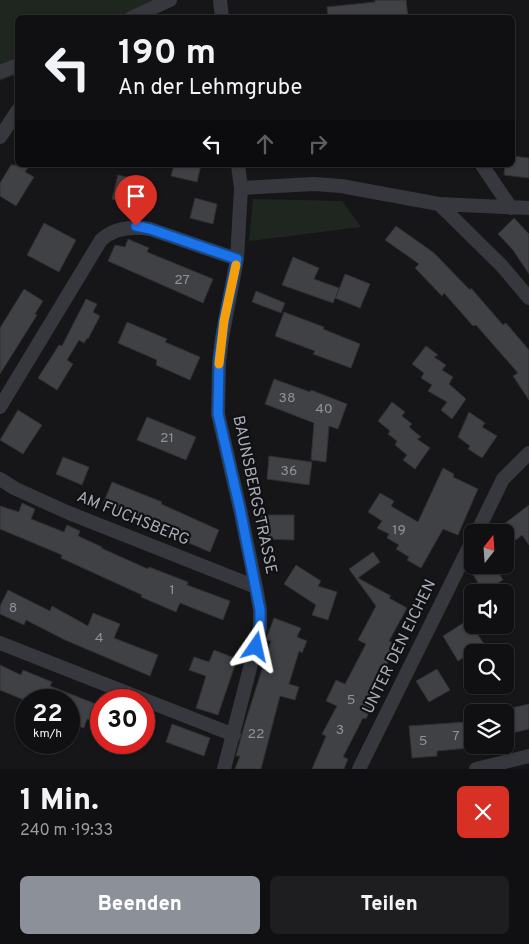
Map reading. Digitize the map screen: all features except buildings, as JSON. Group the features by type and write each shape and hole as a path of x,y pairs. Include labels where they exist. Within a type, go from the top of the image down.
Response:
{"street":[{"path":"138,15 170,0"},
{"path":"220,0 222,15"},
{"path":"0,72 15,66"},
{"path":"0,137 15,114"},
{"name":"BAUNSBERGSTRASSE","path":"224,769 260,629 260,610 256,587 218,414 221,345 237,259 241,188 238,167"},
{"path":"483,167 511,208"},
{"path":"241,188 323,184 439,204 529,208"},
{"path":"439,204 496,260 529,298"},
{"path":"0,407 101,240 108,234 123,228 136,226 237,259"},
{"path":"481,524 503,479 529,452"},
{"name":"AM FUCHSBERG","path":"0,479 14,488 69,512 256,587"},
{"name":"UNTER DEN EICHEN","path":"359,769 464,557"},
{"path":"0,643 234,736"},
{"path":"476,769 529,756"}],"shaded area":[{"path":"0,0 170,0 138,15 15,15 15,75 0,81"},
{"path":"253,199 342,201 361,227 249,241"}],"slow traffic":[{"path":"219,364 224,321 236,265"}],"route":[{"path":"136,226 237,259 224,321 219,358 218,414 240,509 260,610 260,629 256,647"}]}
